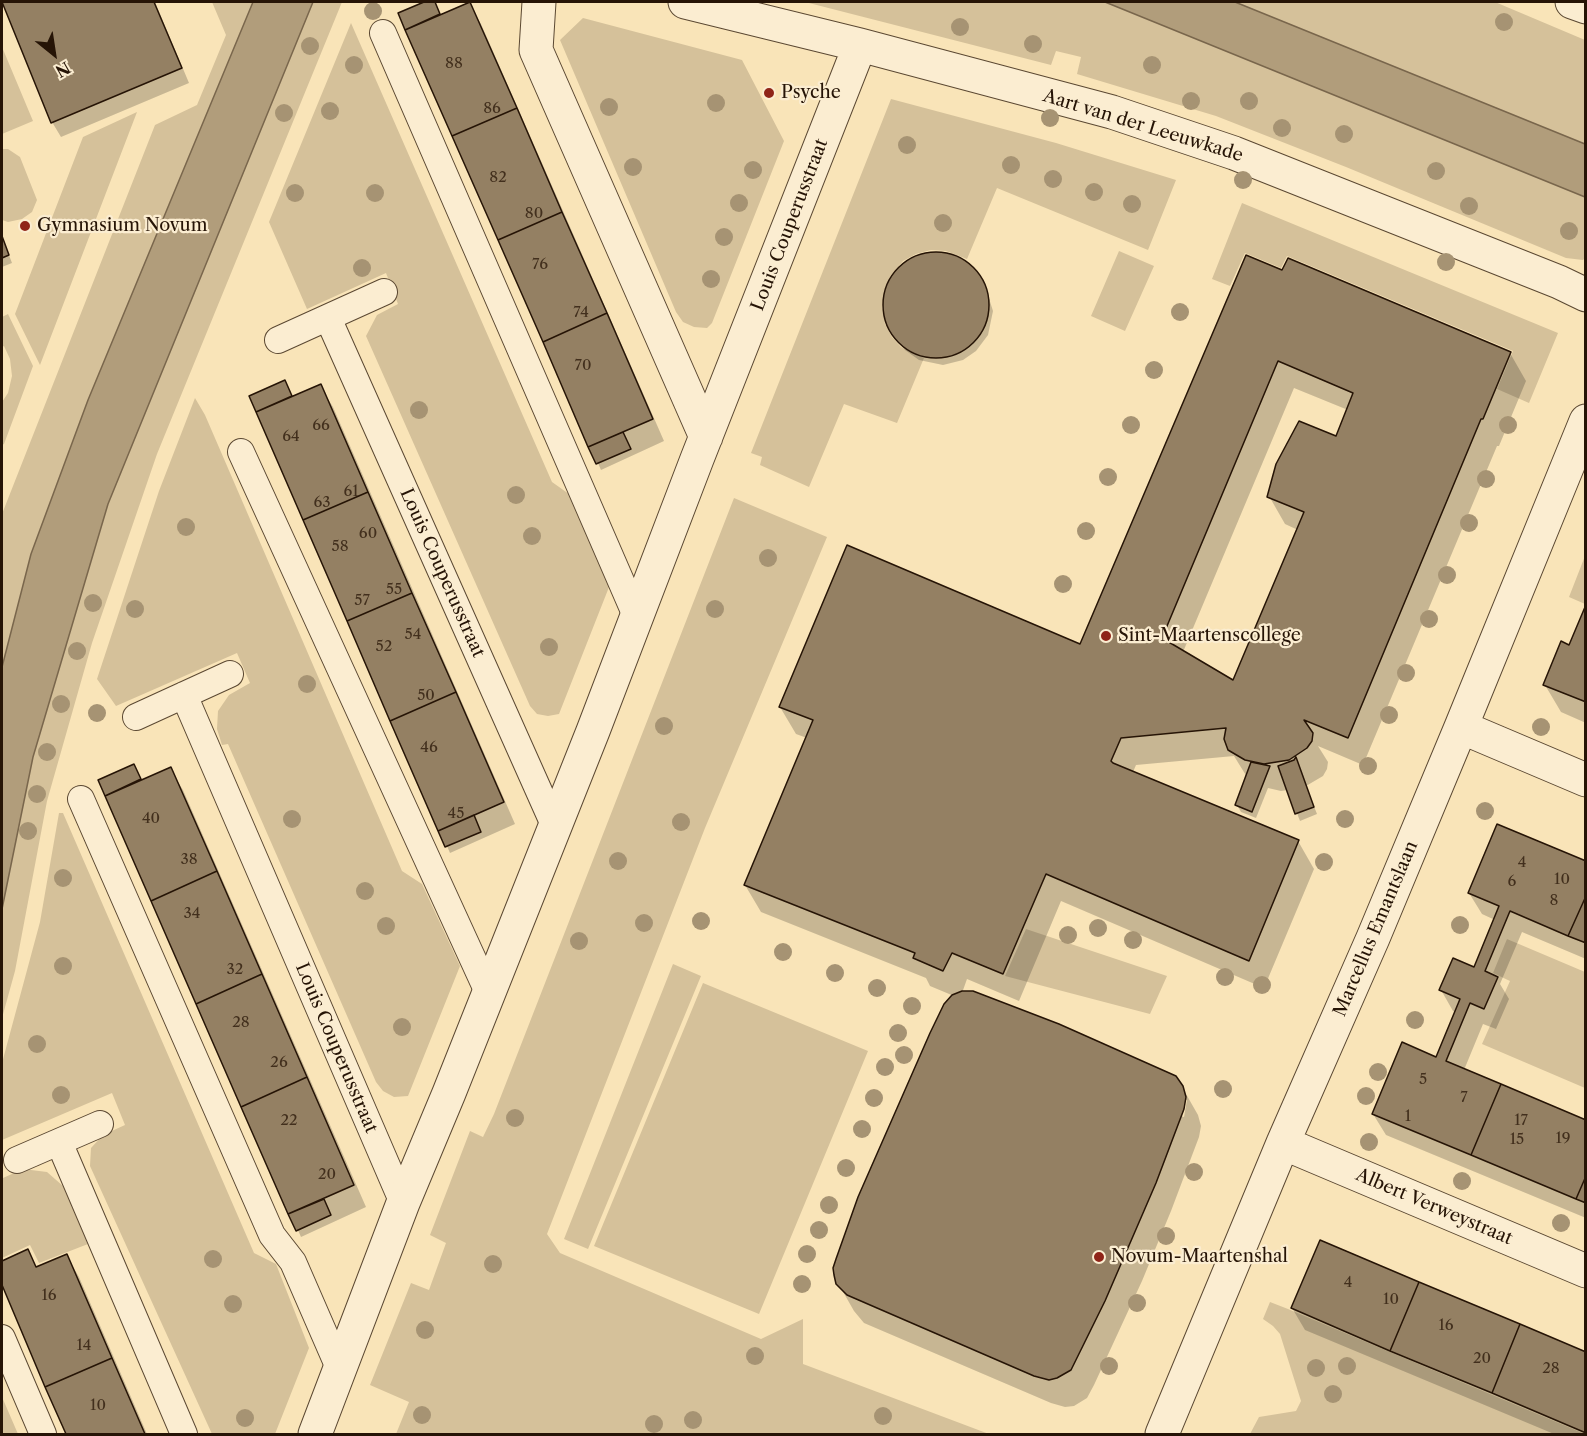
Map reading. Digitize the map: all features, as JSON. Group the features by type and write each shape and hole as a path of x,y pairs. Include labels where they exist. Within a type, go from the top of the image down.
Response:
{"street":[{"path":"538,2 536,50 706,437"},
{"name":"Aart van der Leeuwkade","path":"685,2 860,45 1112,112 1234,153 1559,282 1586,295"},
{"path":"1572,2 1586,7"},
{"name":"Louis Couperusstraat","path":"315,1434 403,1203 555,827 860,45"},
{"name":"Marcellus Emantslaan","path":"1162,1434 1283,1143 1373,938 1586,421"},
{"path":"1461,727 1586,780"},
{"name":"Albert Verweystraat","path":"1283,1143 1586,1271"}],"lane":[{"path":"383,33 637,618"},
{"path":"278,340 384,292"},
{"name":"Louis Couperusstraat","path":"328,318 555,827"},
{"path":"241,452 488,992"},
{"path":"136,717 230,674"},
{"name":"Louis Couperusstraat","path":"184,695 403,1203"},
{"path":"81,799 272,1235 293,1262 340,1370"},
{"path":"17,1160 100,1124"},
{"path":"59,1142 184,1434"},
{"path":"2,1338 43,1434"}],"shaded area":[{"path":"212,2 253,2 88,400 31,554 2,667 2,514 155,125 197,105 226,35"},
{"path":"253,2 313,2 108,504 33,757 2,909 2,667 31,554 88,400"},
{"path":"313,2 342,2 157,454 92,643 47,801 15,971 2,1018 2,909 33,757 108,504"},
{"path":"805,2 1105,2 1585,197 1585,258 1583,260 1566,258 1216,116 1077,74 1081,57 1056,51 1051,65"},
{"path":"1105,2 1235,2 1585,144 1585,197"},
{"path":"1235,2 1495,2 1585,40 1585,144"},
{"path":"583,18 742,60 784,141 712,323 707,328 694,327 683,322 676,312 560,40"},
{"path":"351,23 552,482 576,499 611,582 559,714 548,716 537,714 530,706 366,336 377,315 398,304 386,273 307,309 269,222"},
{"path":"2,47 33,121 2,134"},
{"path":"891,99 1056,143 1176,180 1148,250 997,188 967,259 946,251 931,250 903,261 891,275 884,291 882,308 885,324 901,347 924,358 897,423 844,404 809,487 760,465 762,457 751,453"},
{"path":"137,112 40,365 15,314 83,137"},
{"path":"2,149 8,149 20,157 37,200 32,212 22,219 8,222 2,220"},
{"path":"1242,203 1558,333 1529,403 1497,389 1513,351 1287,256 1281,268 1245,253 1230,286 1212,279"},
{"path":"1119,251 1154,266 1125,331 1091,316"},
{"path":"8,314 33,366 2,445 2,402 8,393 12,376 10,359 4,346 2,347 2,317"},
{"path":"195,398 205,415 402,871 422,884 460,966 408,1096 394,1097 383,1091 376,1082 228,744 222,745 217,729 218,711 229,695 250,683 237,653 116,706 97,679 159,491"},
{"path":"734,498 827,537 705,828 547,1234 560,1253 761,1339 803,1319 803,1364 989,1434 396,1434 409,1402 370,1385 411,1283 429,1290 446,1243 430,1235 470,1131 483,1137 494,1114"},
{"path":"1585,556 1586,604 1569,597"},
{"path":"59,813 63,813 254,1253 276,1264 309,1348 275,1434 212,1434 90,1166 91,1148 103,1135 125,1125 112,1093 2,1140 2,1063 40,922"},
{"path":"1026,929 1167,976 1150,1014 1005,976"},
{"path":"1507,939 1585,972 1585,1088 1482,1044 1510,981 1493,973"},
{"path":"673,964 701,976 588,1249 564,1239"},
{"path":"703,983 868,1051 759,1314 594,1246"},
{"path":"23,1169 47,1172 63,1186 88,1244 39,1263 30,1245 2,1258 2,1173 3,1178"},
{"path":"1270,1302 1585,1434 1250,1434 1259,1417 1296,1411 1301,1401 1280,1334 1263,1319"},
{"path":"2,1397 18,1434 2,1434"}],"building":[{"path":"2,2 154,2 182,68 51,123"},
{"path":"424,2 435,2 440,14 405,30 398,13"},
{"path":"470,2 517,108 452,136 405,30"},
{"path":"517,108 562,212 498,240 452,136"},
{"path":"562,212 607,313 543,342 498,240"},
{"path":"2,236 9,255 2,258"},
{"path":"936,252 956,256 974,267 985,285 989,305 985,325 974,343 956,354 936,358 916,354 898,343 887,325 883,305 887,285 898,267 916,256"},
{"path":"1246,255 1282,270 1288,258 1511,352 1348,738 1304,720 1313,733 1312,741 1307,748 1289,760 1264,764 1245,760 1228,750 1224,739 1226,728 1121,738 1111,761 1299,840 1249,961 1046,874 1003,974 952,953 943,971 913,958 915,953 744,885 813,720 779,707 847,545 1080,644","holes":["1278,361 1353,393 1336,436 1299,421 1276,464 1267,497 1304,512 1233,680 1162,638"]},
{"path":"607,313 653,419 588,447 543,342"},
{"path":"285,380 292,396 256,412 249,396"},
{"path":"321,384 368,492 303,520 256,412"},
{"path":"623,432 631,449 596,464 588,447"},
{"path":"368,492 412,593 347,621 303,520"},
{"path":"412,593 456,692 390,721 347,621"},
{"path":"1585,607 1586,702 1543,685 1561,641 1569,645"},
{"path":"456,692 504,802 438,831 390,721"},
{"path":"1296,757 1314,807 1295,814 1278,766"},
{"path":"1251,762 1270,766 1252,812 1235,805"},
{"path":"134,764 141,779 105,796 98,780"},
{"path":"171,767 217,871 151,901 105,796"},
{"path":"474,815 481,832 445,847 438,831"},
{"path":"1497,824 1586,861 1586,896 1568,936 1510,911 1485,971 1498,977 1484,1009 1470,1003 1446,1061 1501,1084 1471,1155 1372,1114 1402,1042 1436,1057 1460,999 1439,990 1453,958 1474,967 1499,906 1468,893"},
{"path":"217,871 262,974 196,1004 151,901"},
{"path":"1586,896 1586,943 1568,936"},
{"path":"262,974 307,1077 241,1107 196,1004"},
{"path":"962,991 973,991 1059,1024 1176,1076 1183,1086 1186,1097 1184,1109 1156,1183 1105,1301 1071,1370 1049,1380 1034,1376 847,1295 836,1284 833,1268 858,1197 944,1004 952,995"},
{"path":"307,1077 354,1185 288,1214 241,1107"},
{"path":"1501,1084 1586,1120 1586,1176 1576,1199 1471,1155"},
{"path":"1586,1176 1586,1203 1576,1199"},
{"path":"324,1199 331,1215 296,1231 288,1214"},
{"path":"1320,1240 1419,1282 1390,1351 1291,1308"},
{"path":"28,1249 36,1267 67,1254 112,1358 45,1387 2,1285 2,1261"},
{"path":"1419,1282 1520,1324 1492,1393 1390,1351"},
{"path":"1520,1324 1586,1352 1586,1433 1492,1393"},
{"path":"112,1358 145,1434 66,1434 45,1387"}],"place":[{"name":"Psyche","path":"769,93"},
{"name":"Gymnasium Novum","path":"25,226"},
{"name":"Sint-Maartenscollege","path":"1106,636"},
{"name":"Novum-Maartenshal","path":"1099,1257"}]}
